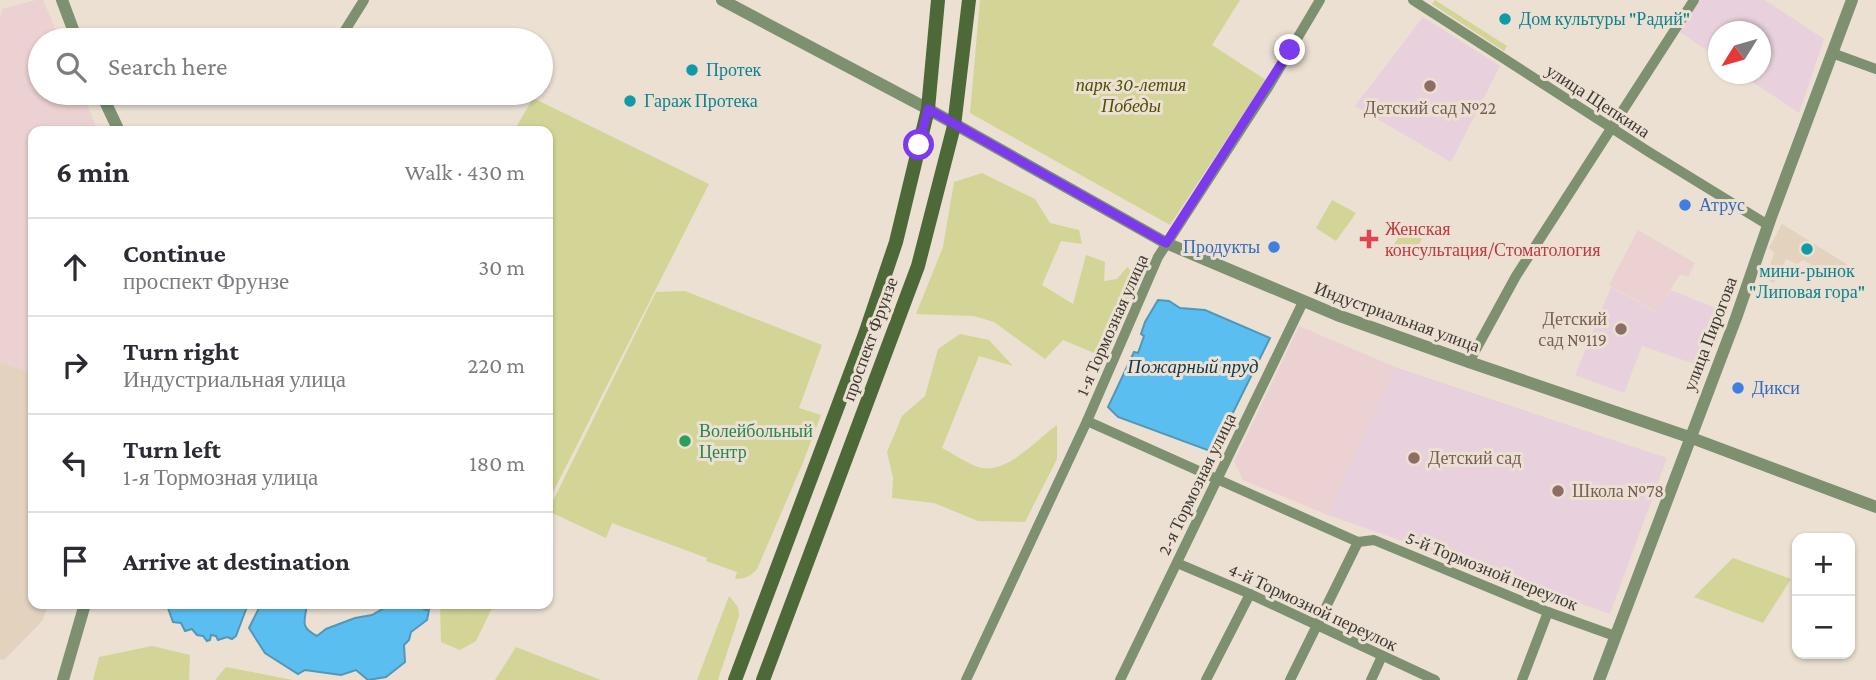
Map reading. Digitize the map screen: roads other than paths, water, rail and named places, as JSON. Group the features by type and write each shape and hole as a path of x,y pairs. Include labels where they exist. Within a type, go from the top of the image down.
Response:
{"main road":[{"name":"проспект Фрунзе","path":"734,680 865,334 892,255 928,109 938,0"},
{"name":"проспект Фрунзе","path":"763,680 918,266 954,126 969,0"}],"street":[{"path":"62,0 72,28"},
{"path":"346,28 364,0"},
{"name":"Индустриальная улица","path":"722,0 928,109 1166,243 1303,302 1876,507"},
{"name":"1-я Тормозная улица","path":"966,680 1087,421 1166,243 1269,86 1320,0"},
{"name":"улица Щепкина","path":"1413,0 1611,128 1768,225"},
{"path":"1469,362 1516,276 1693,0"},
{"name":"улица Пирогова","path":"1599,680 1736,318 1852,0"},
{"path":"1832,53 1876,69"},
{"path":"107,105 117,126"},
{"name":"2-я Тормозная улица","path":"1120,680 1303,302"},
{"name":"5-й Тормозной переулок","path":"1087,421 1358,542 1374,540 1548,612 1615,636"},
{"path":"1290,680 1358,542"},
{"name":"4-й Тормозной переулок","path":"1177,563 1435,680"},
{"path":"1206,680 1250,594"},
{"path":"63,680 84,609"},
{"path":"1522,680 1548,612"},
{"path":"1371,680 1382,656"}],"water":[{"name":"Пожарный пруд","path":"1158,300 1169,301 1180,308 1205,310 1270,338 1216,447 1210,451 1118,417 1108,407 1134,352 1138,353 1144,336 1141,334 1145,322"},
{"path":"168,609 246,609 236,636 232,639 227,637 218,640 211,635 207,641 192,629 185,631 181,623 173,622"},
{"path":"258,609 306,609 305,626 317,636 326,629 372,615 382,609 429,610 427,620 411,632 404,645 405,662 386,677 368,680 356,670 341,675 305,670 298,674 265,653 249,628"}],"place":[{"name":"Дом культуры \"Радий\"","path":"1505,19"},
{"name":"Протек","path":"692,70"},
{"name":"Детский сад №22","path":"1430,86"},
{"name":"Гараж Протека","path":"630,101"},
{"name":"Атрус","path":"1685,205"},
{"name":"Женская консультация/Стоматология","path":"1369,239"},
{"name":"Продукты","path":"1274,247"},
{"name":"мини-рынок \"Липовая гора\"","path":"1807,249"},
{"name":"Детский сад №119","path":"1621,329"},
{"name":"Дикси","path":"1738,388"},
{"name":"Волейбольный Центр","path":"685,441"},
{"name":"Детский сад","path":"1414,458"},
{"name":"Школа №78","path":"1558,491"}],"park label":[{"name":"парк 30-летия Победы","path":"1131,95"}]}
